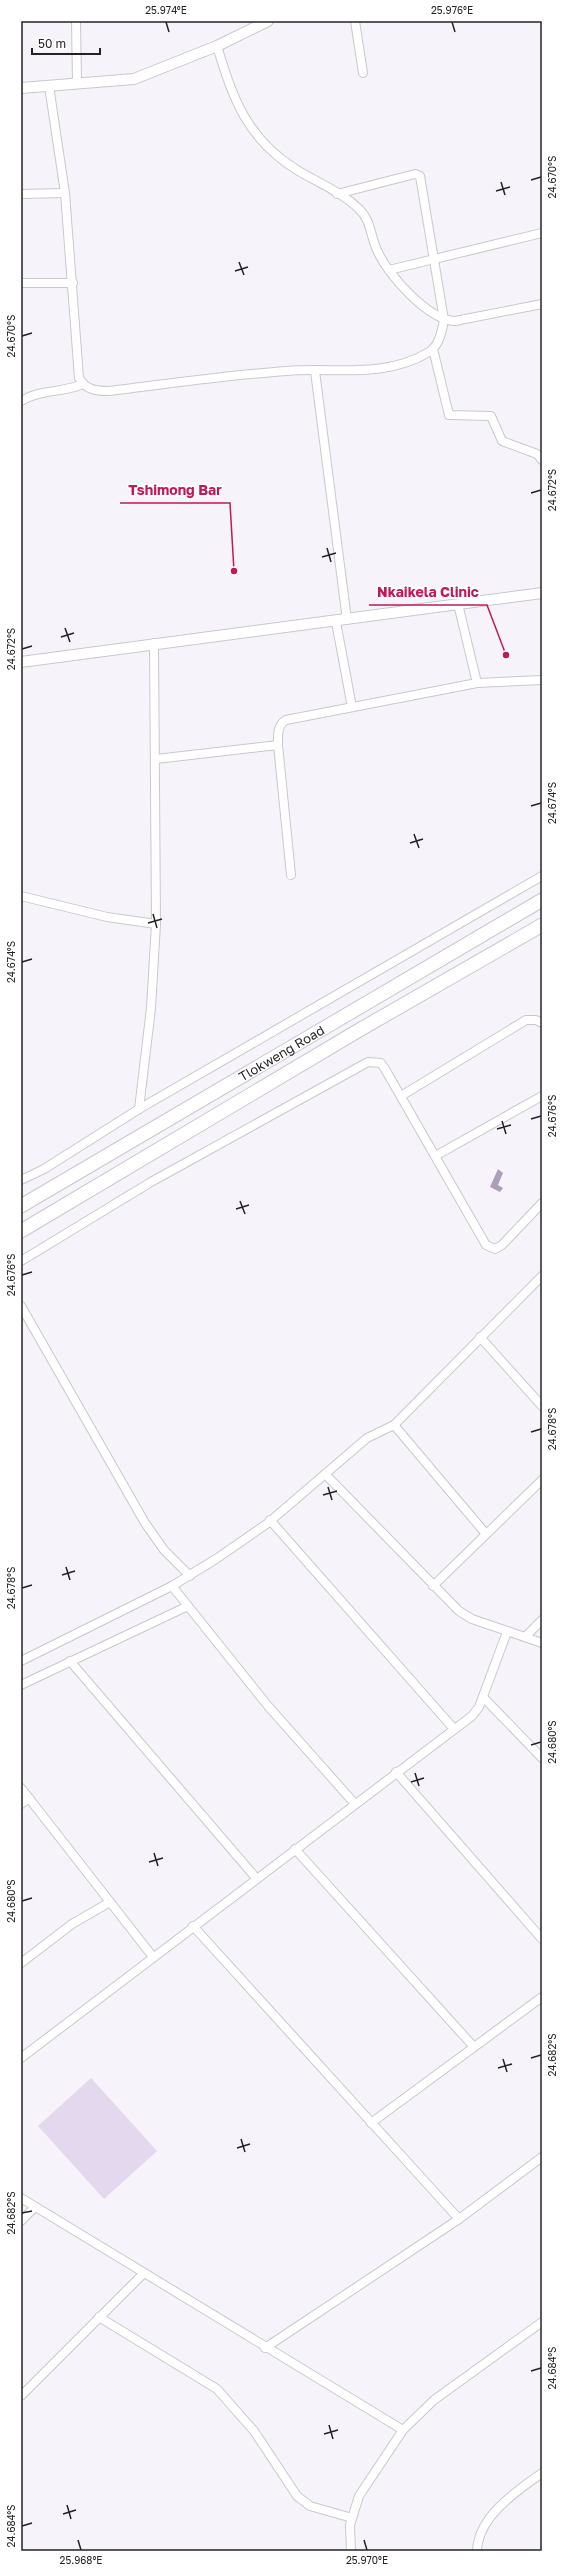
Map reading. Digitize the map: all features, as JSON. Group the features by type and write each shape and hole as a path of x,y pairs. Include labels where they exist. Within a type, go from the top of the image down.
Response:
{"main road":[{"name":"Tlokweng Road","path":"21,1206 46,1190 177,1116 542,900"},
{"name":"Tlokweng Road","path":"21,1231 361,1029 542,925"},
{"path":"21,1199 41,1190 46,1190"}],"street":[{"path":"76,21 77,83"},
{"path":"21,88 77,83 116,82 134,78 217,46 268,21"},
{"path":"355,21 363,73"},
{"path":"217,46 232,97 245,119 266,146 292,167 360,209 366,219 376,249 389,270 426,310 444,320 477,317 542,304"},
{"path":"49,86 65,192 73,283 78,367 83,384 92,390 109,391 276,372 378,370 423,355 434,349 442,334 444,320 419,175 415,174 337,194"},
{"path":"21,194 65,192"},
{"path":"389,270 542,233"},
{"path":"21,283 73,283"},
{"path":"434,349 449,415 490,416 502,440 537,454 542,460"},
{"path":"315,371 347,620"},
{"path":"21,400 40,393 66,390 83,384"},
{"path":"21,662 154,643 336,622 542,593"},
{"path":"458,604 477,683"},
{"path":"336,622 352,707"},
{"path":"139,1109 151,1008 156,924 154,643"},
{"path":"291,875 278,745 278,732 282,722 477,683 542,680"},
{"path":"156,759 278,745"},
{"path":"21,1180 44,1169 139,1109 542,876"},
{"path":"21,896 79,912 156,924"},
{"path":"401,1096 526,1020 536,1020 542,1023"},
{"path":"21,1261 151,1182 368,1062 381,1063 437,1155 486,1245 491,1248 502,1245 542,1203"},
{"path":"437,1155 542,1096"},
{"path":"21,1661 172,1586 241,1543 367,1438 394,1425 542,1276"},
{"path":"21,1306 145,1523 164,1550 190,1576"},
{"path":"480,1338 542,1406"},
{"path":"394,1425 486,1534"},
{"path":"325,1474 340,1487 433,1586 472,1619 542,1643"},
{"path":"433,1586 542,1480"},
{"path":"270,1520 454,1729"},
{"path":"172,1586 268,1706 355,1804"},
{"path":"21,1685 188,1606"},
{"path":"525,1637 542,1620"},
{"path":"21,2058 256,1878 477,1712 507,1632"},
{"path":"70,1661 256,1878"},
{"path":"483,1697 542,1758"},
{"path":"396,1772 542,1939"},
{"path":"21,1788 153,1957"},
{"path":"21,1804 29,1798"},
{"path":"295,1849 474,2047"},
{"path":"21,1963 72,1924 110,1902"},
{"path":"193,1926 459,2219"},
{"path":"371,2122 542,1996"},
{"path":"265,2348 459,2219 542,2157"},
{"path":"21,2198 265,2348 403,2430"},
{"path":"21,2221 35,2207"},
{"path":"21,2396 144,2273"},
{"path":"99,2317 217,2389 254,2431 297,2496 310,2506 352,2518"},
{"path":"351,2551 352,2518 359,2496 403,2430 434,2400 542,2322"},
{"path":"477,2551 481,2533 490,2519 513,2494 542,2473"}],"shaded area":[{"path":"498,1169 503,1173 498,1185 503,1188 500,1192 490,1187"},
{"path":"91,2078 157,2151 104,2199 38,2126"}],"place":[{"name":"Tshimong Bar","path":"234,571"},
{"name":"Nkaikela Clinic","path":"506,655"}]}
